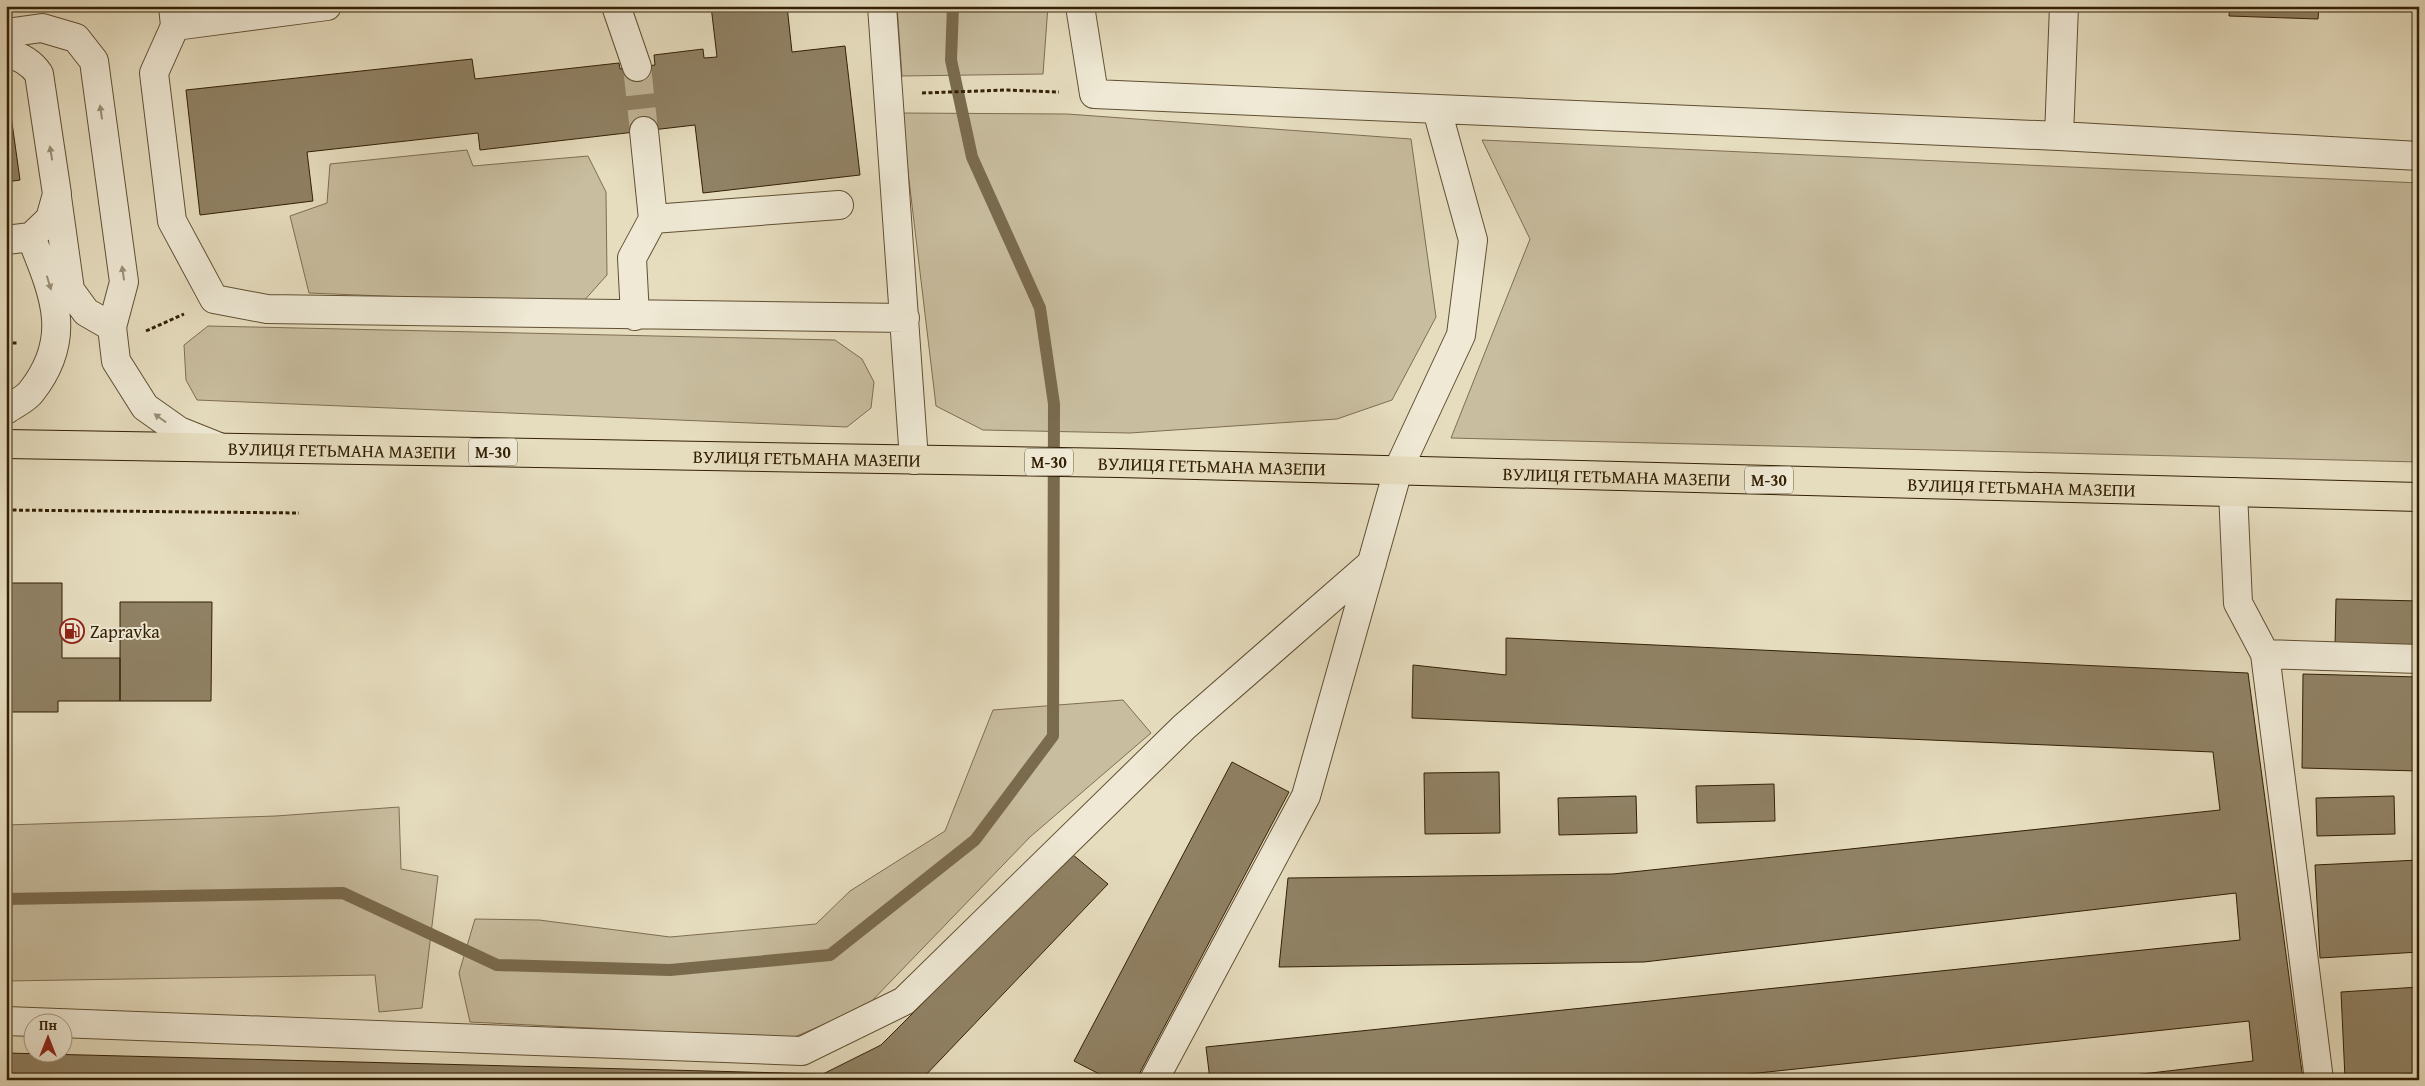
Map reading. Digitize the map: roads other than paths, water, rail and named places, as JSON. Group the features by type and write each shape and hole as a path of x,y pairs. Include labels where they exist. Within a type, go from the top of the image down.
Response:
{"highway":[{"name":"ВУЛИЦЯ ГЕТЬМАНА МАЗЕПИ","path":"6,444 1119,463 2419,497"}],"lane":[{"path":"327,6 174,16 154,73 172,221 214,299 268,309 635,316 905,318"},
{"path":"616,6 637,67"},
{"path":"882,6 914,460"},
{"path":"1080,6 1094,94 2059,136 2419,156"},
{"path":"2059,136 2064,6"},
{"path":"6,33 42,28 76,38 94,61 124,282 112,327 116,361 145,407 179,431 219,447"},
{"path":"6,53 15,55 32,65 39,74 70,290 86,312 112,327"},
{"path":"1154,1080 1306,796 1398,470 1461,335 1473,240 1436,110"},
{"path":"635,316 632,258 653,219 644,132"},
{"path":"6,410 31,393 53,355 58,318 49,281 19,239 50,219 57,194"},
{"path":"653,219 839,206"},
{"path":"2233,492 2238,603 2265,654 2320,1080"},
{"path":"6,1021 802,1051 904,1001 1184,727 1372,563"},
{"path":"2265,654 2419,659"}],"waterway":[{"path":"6,899 343,893 497,965 670,970 830,955 975,840 1053,736 1054,404 1040,308 972,157 951,60 953,6"}],"tunnel":[{"path":"637,67 644,131"}],"place":[{"name":"Zapravka","path":"72,631"}]}
